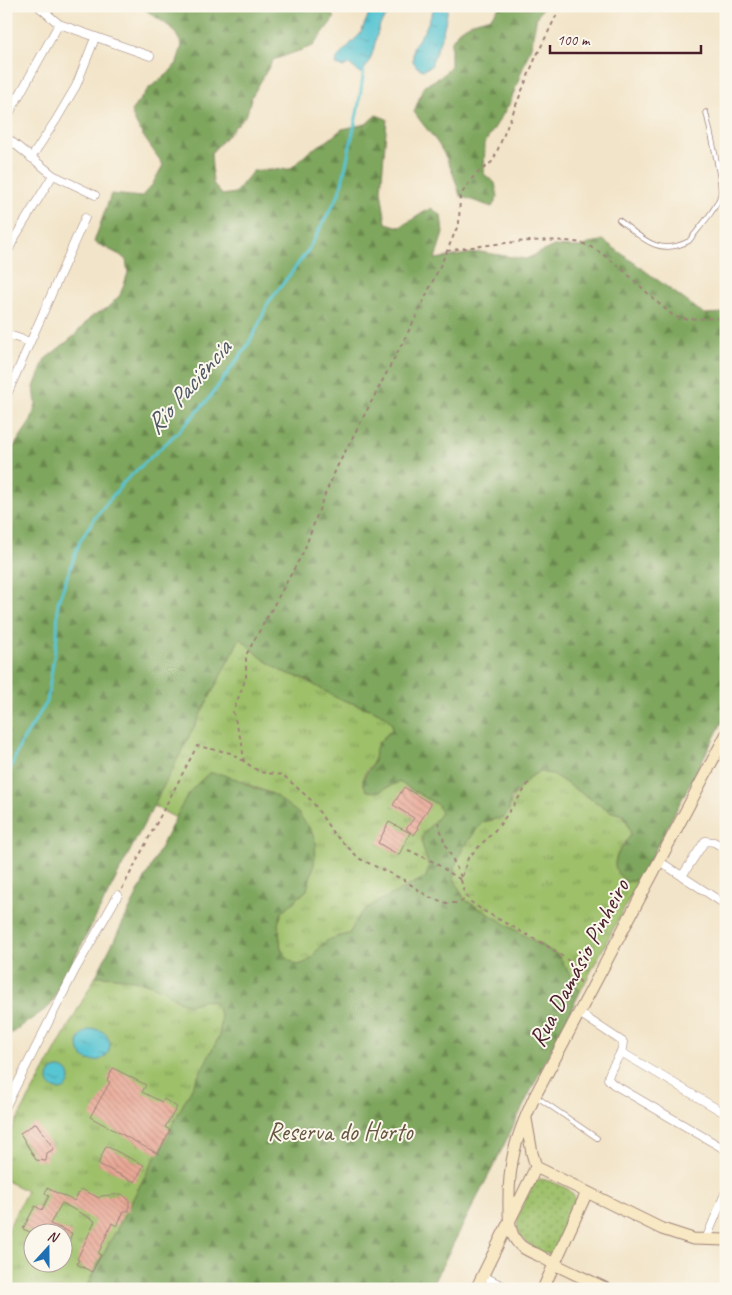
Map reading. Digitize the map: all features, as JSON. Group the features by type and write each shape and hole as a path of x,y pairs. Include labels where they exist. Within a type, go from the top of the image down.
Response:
{"street":[{"path":"38,6 59,24 150,56"},
{"path":"6,119 59,24"},
{"path":"31,158 76,86 95,38"},
{"path":"6,137 52,175 95,195"},
{"path":"6,255 52,175"},
{"path":"6,398 84,218"},
{"path":"6,334 30,342"},
{"name":"Rua Damásio Pinheiro","path":"509,1224 511,1162 514,1149 535,1096 726,734"},
{"path":"682,876 705,841 714,842 726,850"},
{"path":"658,861 726,905"},
{"path":"6,1106 75,970 118,896"},
{"path":"579,1013 623,1042 621,1052 609,1072 608,1079 613,1084 726,1150"},
{"path":"621,1052 726,1114"},
{"path":"476,1289 536,1167 526,1118"},
{"path":"536,1167 662,1229 693,1239 726,1240"},
{"path":"706,1240 726,1191"},
{"path":"543,1289 588,1192"},
{"path":"509,1224 518,1244 555,1265 607,1289"},
{"path":"483,1276 508,1289"}],"lane":[{"path":"619,220 653,246 663,247 685,244 689,241 720,198 721,190 717,164 706,112"},
{"path":"717,164 726,162"},
{"path":"535,1096 597,1138"}],"path":[{"path":"244,762 242,744 233,712 246,678 246,655 304,551 337,467 416,317 447,251 459,223 460,196 474,176 493,160 535,59 561,6"},
{"path":"447,251 479,246 558,241 587,245 606,257 675,317 686,319 726,318"},
{"path":"118,896 196,746 231,753 260,772 283,775 312,801 333,833 360,859 404,880 429,897 446,903 458,903 468,898"},
{"path":"461,880 468,858 499,826 529,783"},
{"path":"438,822 461,880 464,893 470,902 549,947 569,961 587,997"},
{"path":"408,850 432,861 461,880"}],"green space":[{"name":"Reserva do Horto","path":"140,6 323,6 335,17 313,46 273,60 251,98 247,114 211,153 213,183 222,195 235,193 253,171 290,169 311,150 327,141 342,129 366,124 376,115 387,119 381,190 386,223 400,227 431,208 441,215 443,233 435,259 480,252 526,259 554,246 579,247 603,240 704,314 726,313 726,715 640,879 627,882 620,876 615,865 618,853 631,835 623,815 610,811 552,774 539,772 531,776 510,799 509,810 504,817 482,822 462,850 454,868 454,879 465,900 559,956 580,992 430,1289 85,1289 219,1037 220,1015 218,1008 212,1001 186,1004 163,990 139,981 96,976 184,801 193,788 209,773 221,774 273,794 298,813 311,830 316,843 314,865 307,890 282,912 278,924 281,949 288,959 297,965 308,961 325,942 349,934 360,914 375,903 426,877 429,867 422,844 422,836 441,813 438,805 399,782 377,792 367,791 363,782 364,776 374,762 378,745 392,730 392,724 386,717 373,710 337,698 304,679 281,671 262,658 240,638 50,1006 6,1037 6,458 31,421 36,404 34,387 45,359 73,337 92,316 106,309 120,295 128,273 126,260 94,242 111,194 141,197 152,185 163,165 141,132 131,111 149,88 168,74 177,63 182,45 173,29"},
{"path":"500,6 544,6 537,16 531,46 510,103 485,143 484,174 495,183 498,197 492,207 460,196 446,158 434,138 414,112 424,86 442,76 451,66 451,42 460,29 476,21 491,17"},
{"path":"240,638 262,658 281,671 304,679 337,698 373,710 386,717 392,724 392,730 378,743 374,761 363,776 377,792 399,782 438,805 441,813 426,830 422,844 429,867 426,878 384,901 364,917 349,934 334,938 307,963 297,965 288,959 281,949 278,923 282,912 307,890 273,794 234,779 209,773 193,788 176,818 153,806"},
{"path":"539,772 552,774 610,811 623,815 631,835 618,853 615,865 620,876 627,882 640,879 580,992 559,956 465,900 454,879 454,868 462,850 482,822 493,820 509,810 515,793 528,779"},
{"path":"96,976 131,979 192,1000 209,1001 214,1004 219,1011 221,1020 219,1037 85,1289 6,1289 6,1233 27,1191 6,1181 6,1140"},
{"path":"539,1179 563,1186 571,1191 575,1198 576,1206 554,1253 551,1254 533,1247 524,1240 517,1225 521,1209 534,1183"}],"water":[{"path":"372,6 395,6 380,25 371,58 365,69 360,73 349,64 343,67 336,65 337,58 361,33"},
{"path":"435,6 448,6 447,14 431,66 423,70 417,67 413,61 413,47 425,30"},
{"path":"94,1029 100,1030 105,1034 109,1039 109,1051 105,1056 100,1060 94,1061 88,1060 83,1056 79,1051 78,1045 79,1039 83,1034 88,1030"},
{"path":"59,1068 69,1075 70,1079 63,1089 59,1090 49,1083 48,1079 55,1069"}],"building":[{"path":"404,787 431,804 414,835 406,829 414,818 393,805"},
{"path":"389,822 410,833 399,855 378,843"},
{"path":"113,1068 146,1085 142,1092 162,1102 164,1099 177,1107 165,1127 170,1130 158,1154 90,1117 110,1082 107,1080"},
{"path":"36,1123 54,1149 47,1153 46,1161 36,1160 20,1133"},
{"path":"106,1146 144,1165 135,1182 98,1164"},
{"path":"47,1188 74,1201 81,1189 99,1198 101,1196 122,1194 129,1200 129,1211 124,1211 117,1226 112,1223 98,1254 101,1255 92,1272 77,1264 79,1260 77,1259 95,1221 62,1203 51,1222 27,1222 35,1206 42,1210 49,1196 45,1194"}],"waterway":[{"name":"Rio Paciência","path":"6,780 20,745 47,702 57,636 58,602 80,541 94,519 124,482 178,432 207,401 246,348 268,303 307,252 338,196 342,183 358,109 363,69"}]}
